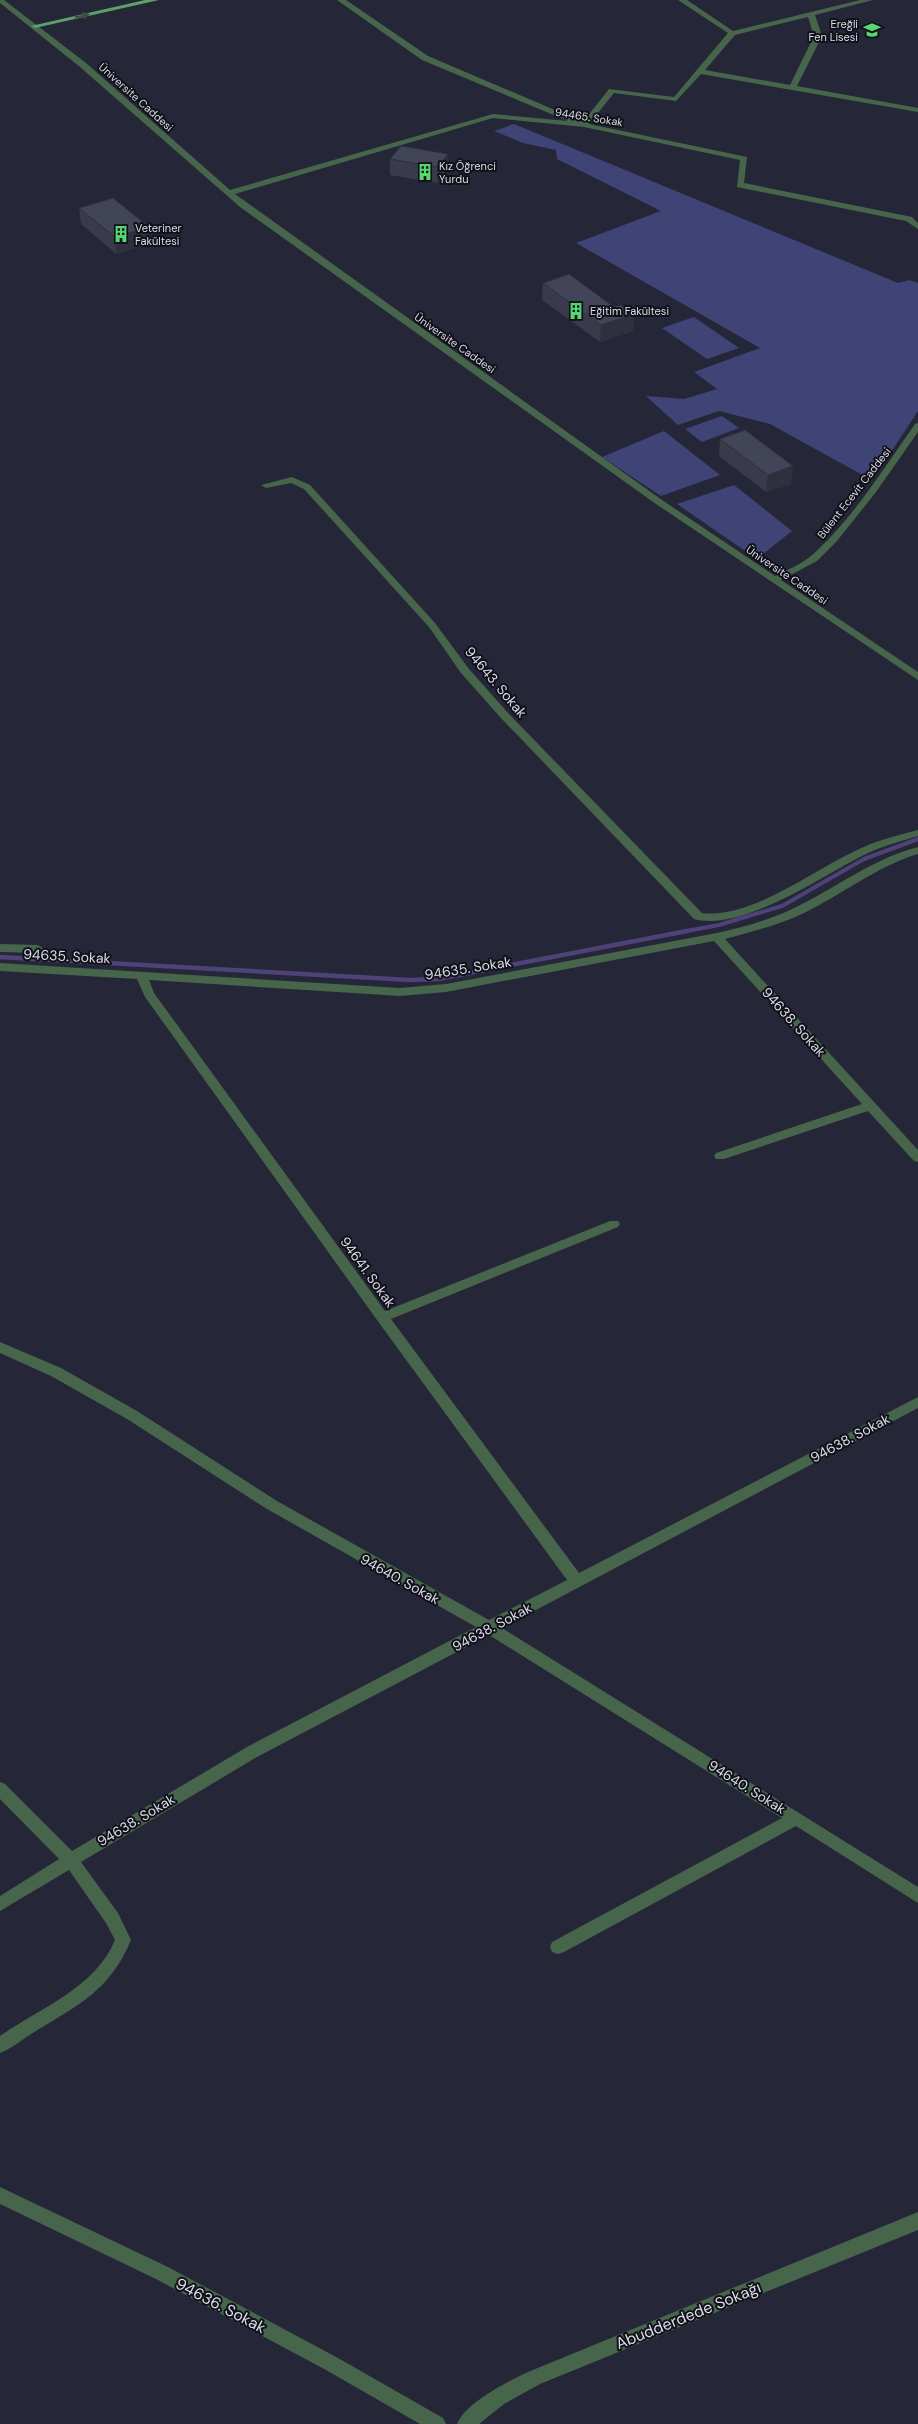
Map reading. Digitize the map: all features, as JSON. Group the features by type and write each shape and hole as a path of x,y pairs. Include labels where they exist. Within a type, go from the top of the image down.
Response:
{"main road":[{"path":"26,20 118,0"},
{"path":"35,26 156,0"}],"street":[{"name":"Üniversite Caddesi","path":"0,0 83,65 228,193 659,502 918,677"},
{"path":"341,0 425,58 584,125 612,91 676,99 732,32 870,0"},
{"path":"682,0 732,32"},
{"path":"793,87 818,36 811,14"},
{"path":"699,71 918,110"},
{"name":"94465. Sokak","path":"228,193 493,116 584,125 744,159 740,186 908,219 918,227"},
{"name":"Bülent Ecevit Caddesi","path":"774,580 814,558 834,539 873,490 918,426"},
{"name":"94643. Sokak","path":"266,485 292,480 307,487 432,624 465,671 504,715 649,863 698,916 704,918 738,913 761,906 785,895 878,844 918,833"},
{"name":"94635. Sokak","path":"0,967 360,990 422,991 467,985 717,937 756,927 785,917 869,868 898,855 918,850"},
{"name":"94638. Sokak","path":"717,937 918,1158"},
{"path":"0,948 38,949"},
{"name":"94641. Sokak","path":"141,975 149,994 382,1318 577,1582"},
{"path":"720,1156 871,1106"},
{"path":"382,1318 614,1224"},
{"name":"94640. Sokak","path":"0,1348 56,1372 132,1415 281,1510 490,1628 918,1896"},
{"name":"94638. Sokak","path":"0,1904 140,1817 252,1752 918,1402"},
{"path":"0,1789 71,1860 121,1933 123,1940 121,1948 102,1974 76,1997 0,2045"},
{"name":"94640. Sokak","path":"558,1948 796,1818"},
{"name":"94636. Sokak","path":"0,2196 162,2273 332,2364 437,2424"},
{"name":"Abudderdede Sokağı","path":"466,2424 505,2392 534,2378 918,2221"}],"shaded area":[{"path":"514,124 898,283 909,280 918,283 918,411 889,455 868,478 770,424 719,411 678,425 646,396 684,399 717,389 694,372 760,348 576,243 661,211 557,159 556,150 523,143 494,131"},
{"path":"694,317 739,348 707,359 662,328"},
{"path":"722,416 739,428 702,442 685,429"},
{"path":"664,431 720,475 661,496 602,457"},
{"path":"734,485 792,531 757,559 677,504"}],"building":[{"path":"401,146 448,154 437,167 390,159"},
{"path":"113,198 149,227 115,237 79,208"},
{"path":"569,274 614,307 621,305 634,314 601,325 543,283"},
{"path":"745,430 793,466 768,475 720,439"}],"waterway":[{"path":"681,932 719,925 782,906 864,859 918,839"},
{"path":"0,957 410,980 438,979 687,931"}],"place":[{"name":"Ereğli Fen Lisesi","path":"872,30"},
{"name":"Kız Öğrenci Yurdu","path":"425,172"},
{"name":"Veteriner Fakültesi","path":"121,234"},
{"name":"Eğitim Fakültesi","path":"576,311"}]}
